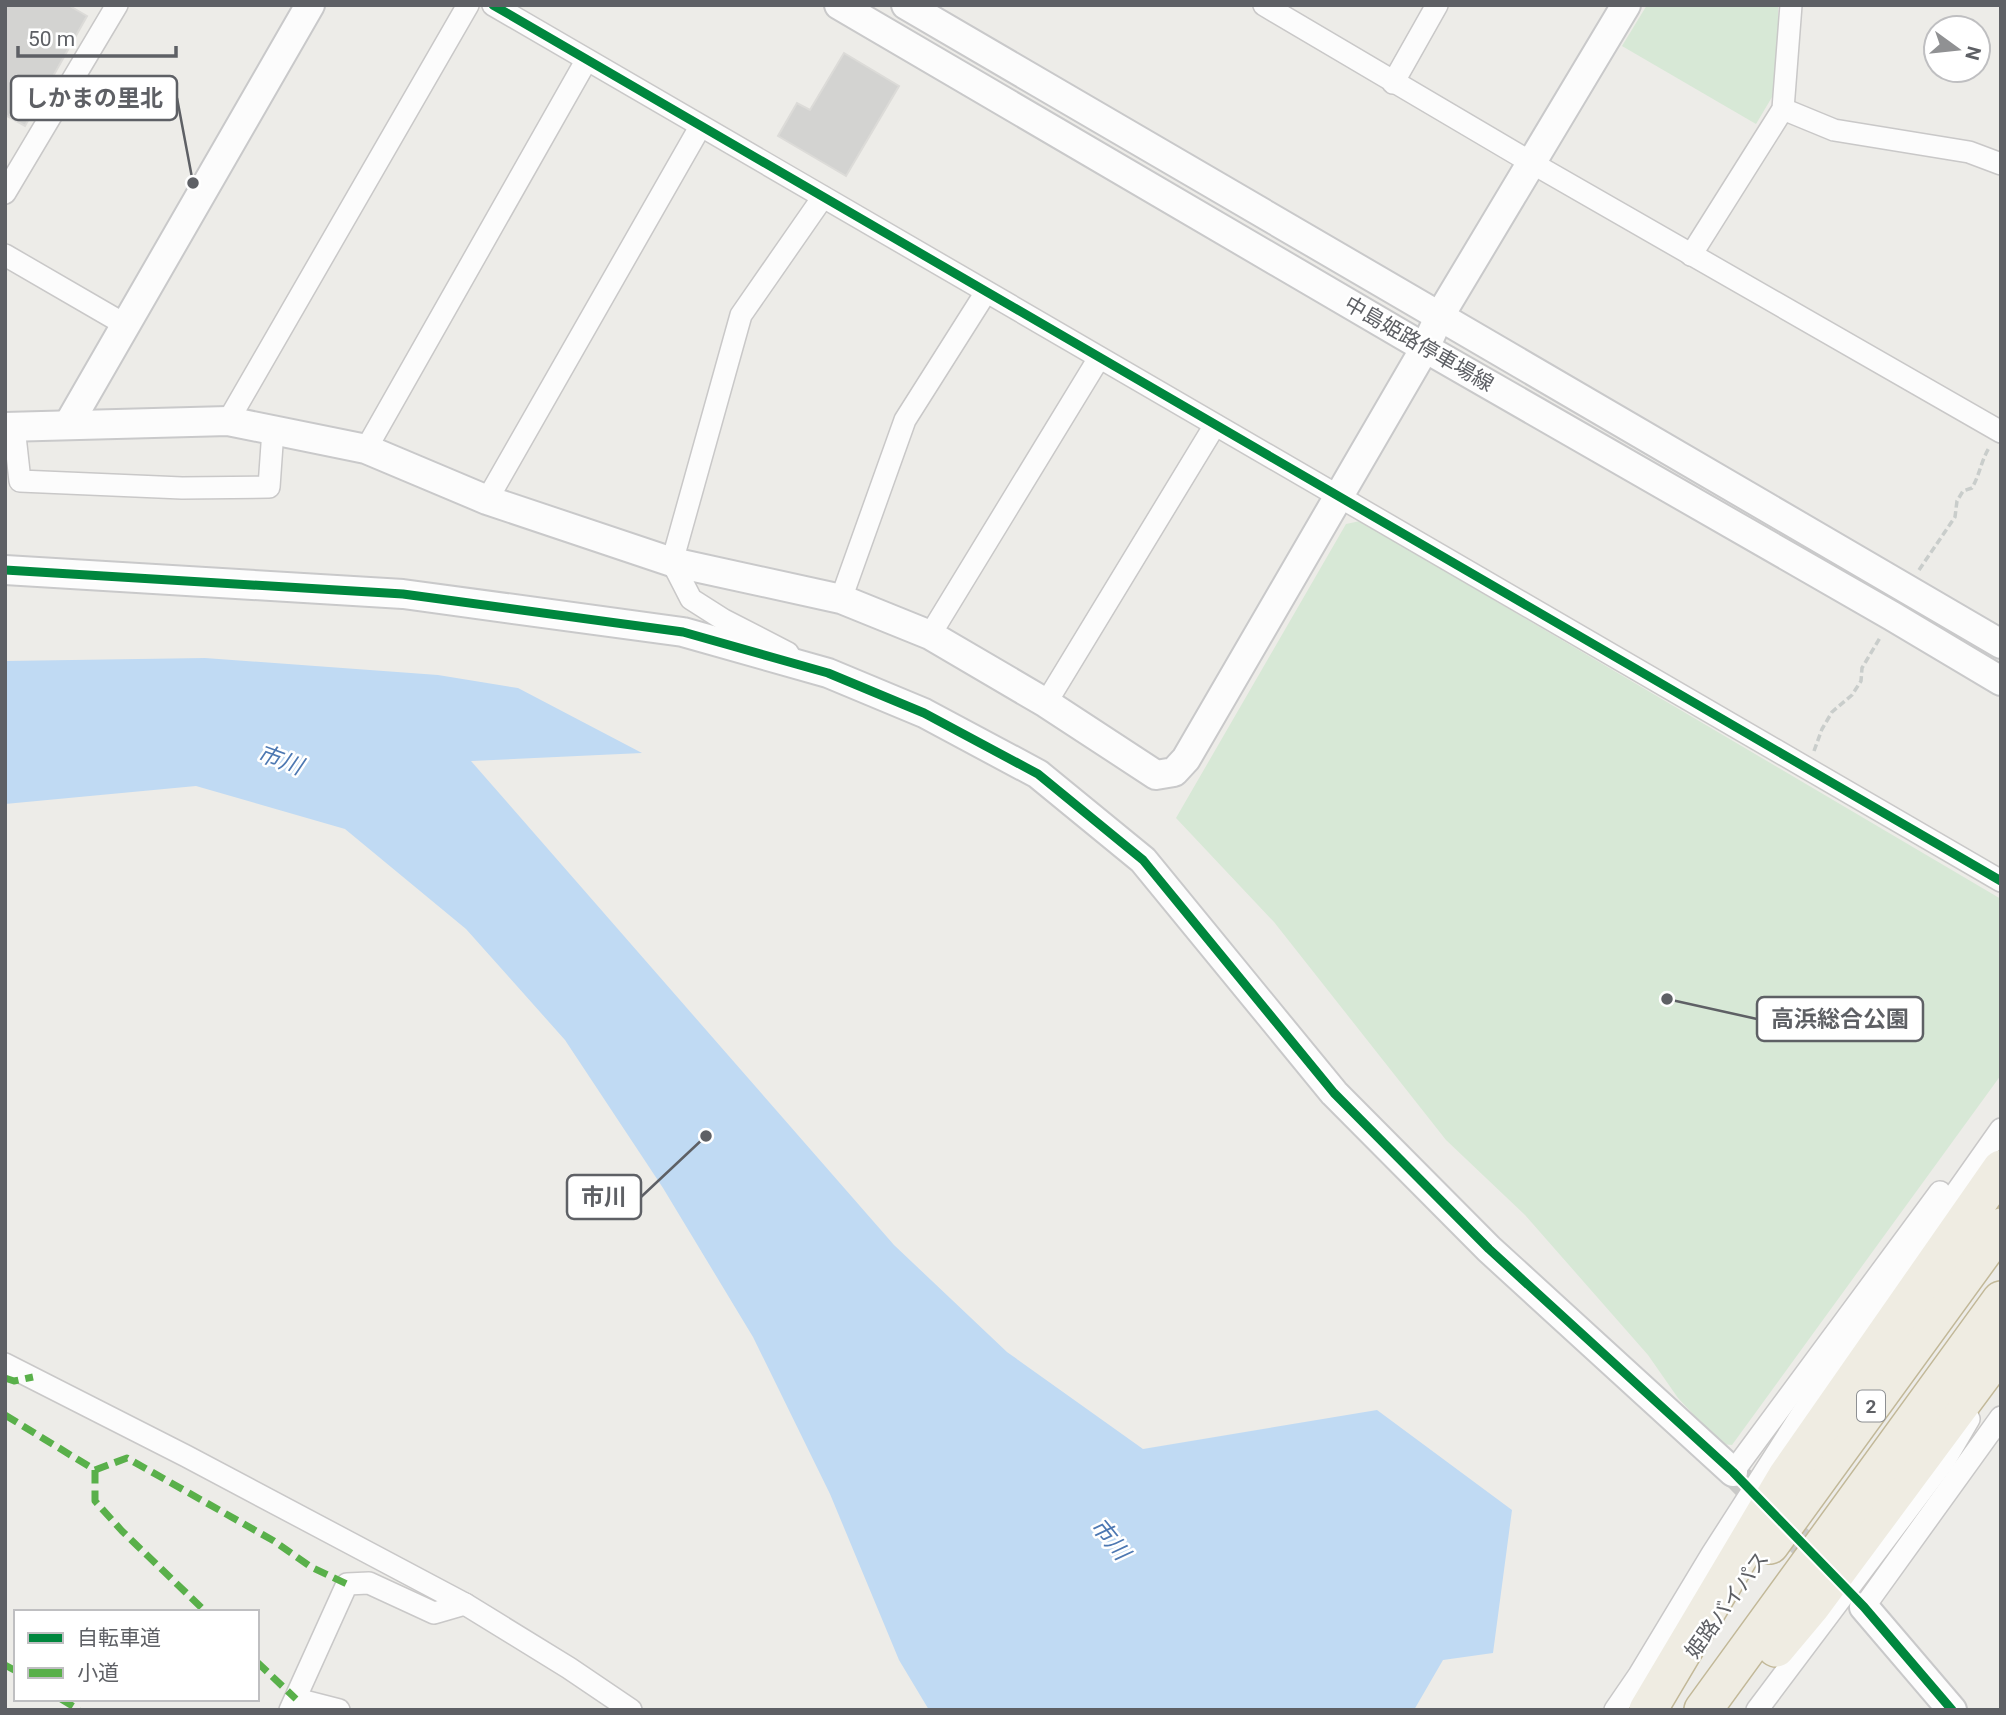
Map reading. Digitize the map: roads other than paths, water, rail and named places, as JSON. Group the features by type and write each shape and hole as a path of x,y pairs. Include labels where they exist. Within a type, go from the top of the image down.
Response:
{"highway":[{"path":"1649,1710 1727,1570 1787,1476 2001,1169"},
{"name":"姫路バイパス","path":"1727,1570 2001,1227"},
{"path":"1821,1384 1919,1286"},
{"name":"姫路バイパス","path":"1703,1710 1786,1634 2001,1300"},
{"path":"1724,1710 1786,1634 2001,1350"}],"street":[{"path":"5,193 117,5"},
{"path":"68,425 310,5"},
{"path":"228,421 468,5"},
{"path":"493,5 2001,881"},
{"name":"中島姫路停車場線","path":"839,5 1424,348 2001,681"},
{"name":"中島姫路停車場線","path":"906,5 2001,644"},
{"path":"1264,5 1393,83 2000,430"},
{"path":"1393,83 1437,5"},
{"path":"273,430 269,487 182,488 20,481 10,427 228,421 273,430 366,449 487,500 672,562 841,599 930,635 1046,702 1156,775 1174,772 1186,758 1424,348 1439,317 1626,5"},
{"path":"1691,255 1783,109 1791,5"},
{"path":"366,449 586,61"},
{"path":"1783,109 1834,130 1969,152 2001,164"},
{"path":"487,500 700,127"},
{"path":"823,197 741,315 672,562 691,599 724,620 828,673 924,713 1038,774 1143,860 1334,1093 1489,1248 1733,1472 2001,1111"},
{"path":"5,255 124,324"},
{"path":"841,599 905,420 986,292"},
{"path":"930,635 1099,358"},
{"path":"1046,702 1215,425"},
{"path":"5,570 403,594 682,632 828,673"},
{"path":"1615,1710 1639,1675 1727,1570 1821,1384 2001,1129"},
{"path":"1757,1710 1786,1634 1945,1460 2001,1362"},
{"path":"5,1364 186,1455 465,1604 631,1710"},
{"path":"1952,1710 1864,1608 2001,1417"},
{"path":"339,1710 293,1704 347,1584 369,1583 434,1613 465,1604"}],"water":[{"path":"205,658 438,675 518,688 642,753 471,761 894,1245 1007,1352 1143,1449 1377,1410 1512,1510 1493,1653 1443,1660 1414,1710 929,1710 899,1660 830,1494 753,1337 663,1188 565,1040 466,929 345,829 196,786 5,804 5,661"}],"tunnel":[{"path":"1733,1472 1829,1571"}],"place":[{"name":"しかまの里北","path":"193,183"},
{"name":"高浜総合公園","path":"1667,999"},
{"name":"市川","path":"706,1136"}]}
